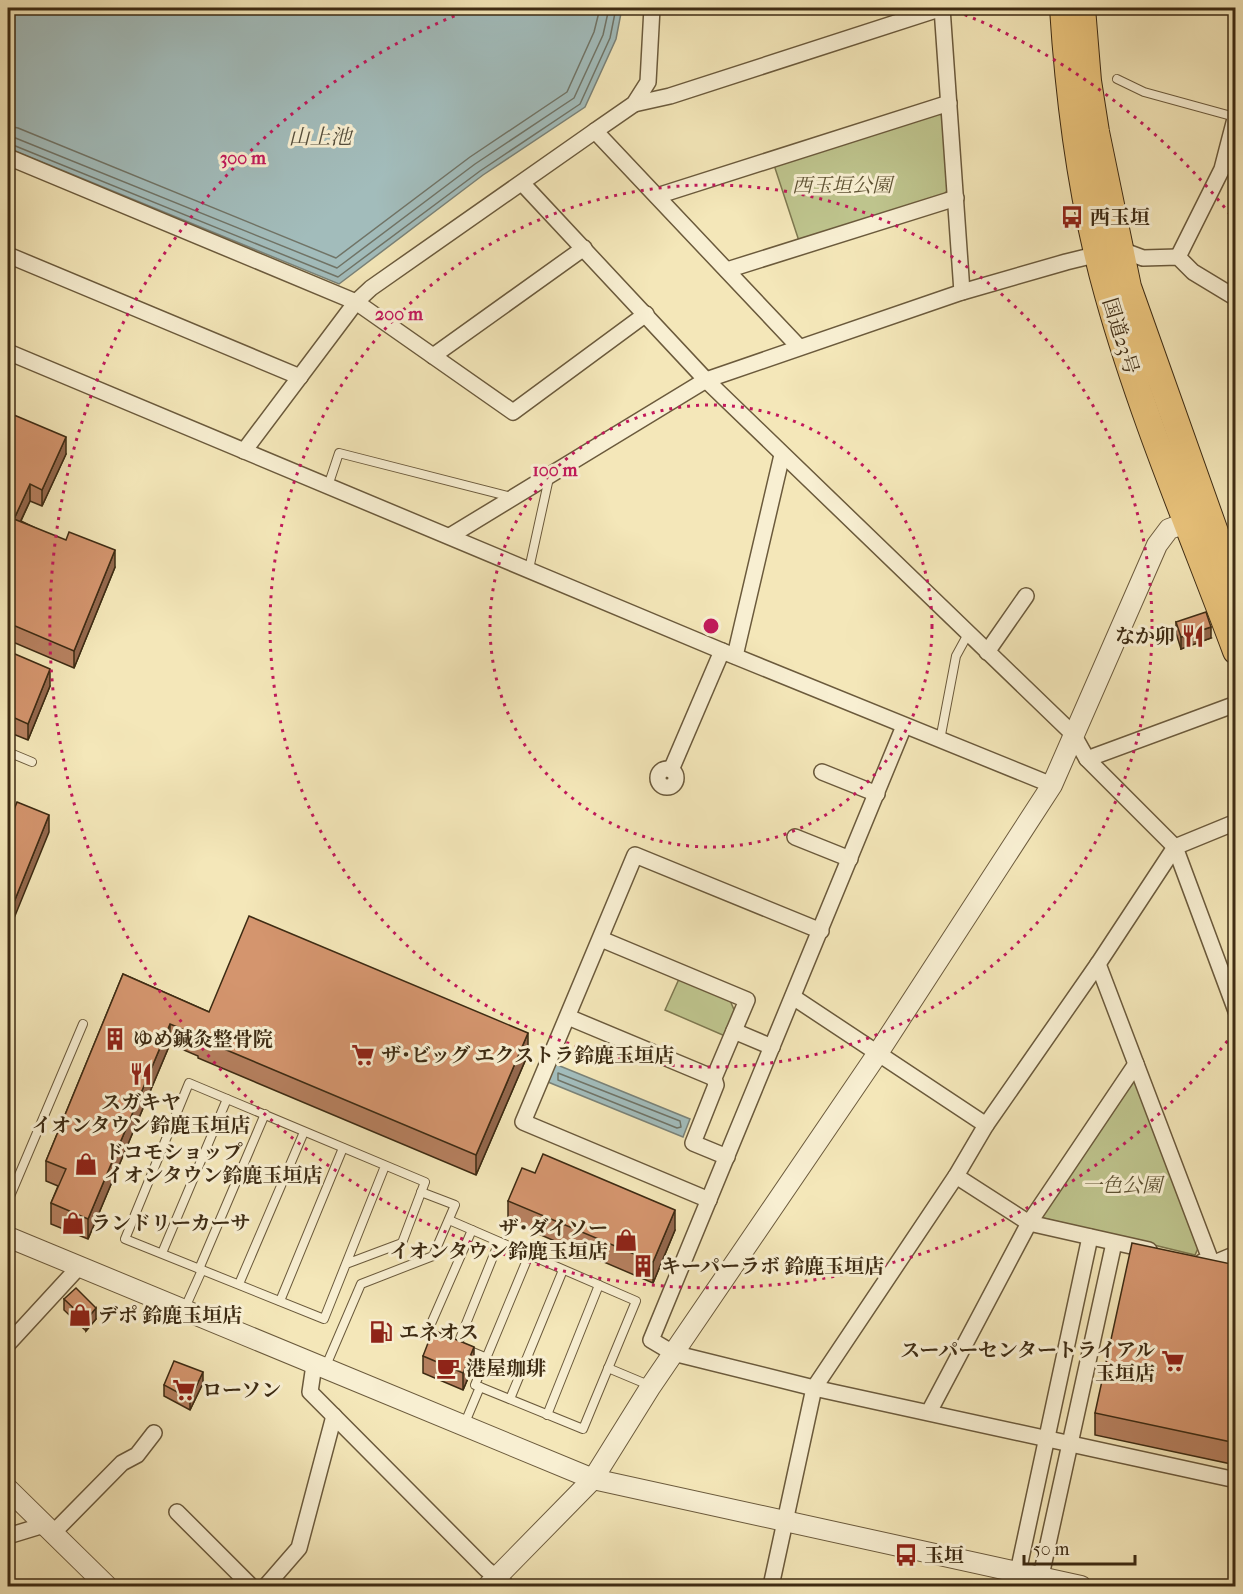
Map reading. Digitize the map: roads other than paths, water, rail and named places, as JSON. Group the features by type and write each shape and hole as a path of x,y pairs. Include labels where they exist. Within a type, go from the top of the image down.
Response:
{"highway":[{"name":"国道23号","path":"1063,8 1075,120 1109,252 1128,287 1236,651"},
{"name":"国道23号","path":"1082,8 1109,252"},
{"name":"国道23号","path":"1198,518 1236,591"}],"street":[{"path":"634,104 648,82 652,8"},
{"path":"244,451 356,302 371,288 634,104 670,96 942,8 962,292"},
{"path":"657,196 949,103"},
{"path":"1178,257 1222,169 1235,116"},
{"path":"595,131 799,347"},
{"path":"8,157 356,302 513,411 646,314"},
{"path":"522,183 706,380 1073,734 1087,759 1175,847 1236,1011"},
{"path":"727,270 956,198"},
{"path":"433,356 584,248"},
{"path":"450,536 549,478 706,380 962,292 1109,252 1143,258 1178,257 1193,272 1236,298"},
{"path":"8,255 300,377"},
{"path":"8,352 729,654 1052,785"},
{"path":"671,770 729,654 782,455"},
{"path":"319,1367 310,1392 497,1584 593,1479 673,1353 878,1053 1052,785 1157,545 1169,529 1198,518"},
{"path":"987,652 1026,597"},
{"path":"1087,759 1236,704"},
{"path":"904,726 651,1340 673,1353 814,1388 1236,1480"},
{"path":"822,772 877,794"},
{"path":"771,1587 814,1388 956,1176 986,1125 1098,964 1175,847 1236,822"},
{"path":"795,837 850,859"},
{"path":"709,1200 523,1122 635,855 821,931"},
{"path":"601,939 747,1000 714,1078 716,1085 693,1143 727,1157"},
{"path":"1098,964 1212,1264"},
{"path":"793,996 986,1125"},
{"path":"568,1017 714,1078"},
{"path":"734,1031 772,1047"},
{"path":"929,1412 1029,1223 1136,1064"},
{"path":"956,1176 1029,1223 1168,1254"},
{"path":"8,1237 184,1312 593,1479 785,1521 1016,1580 1081,1587"},
{"path":"1016,1580 1090,1237"},
{"path":"1039,1582 1114,1243"},
{"path":"1190,1259 1212,1264 1236,1254"},
{"path":"8,1344 78,1268"},
{"path":"266,1587 299,1548 334,1416"},
{"path":"8,1536 49,1529 122,1463 137,1455 154,1433"},
{"path":"8,1489 49,1529 97,1583"},
{"path":"177,1512 251,1587"}],"lane":[{"path":"1117,79 1144,92 1235,116"},
{"path":"328,486 339,453 515,498"},
{"path":"529,569 549,478"},
{"path":"940,740 956,656 968,634"},
{"path":"8,752 32,762"},
{"path":"8,1201 83,1024"},
{"path":"346,1264 402,1243 425,1182 189,1083 125,1239 324,1319 385,1166"},
{"path":"162,1253 227,1099"},
{"path":"184,1312 265,1114"},
{"path":"238,1284 304,1132"},
{"path":"280,1301 343,1148"},
{"path":"319,1367 361,1284 433,1256 455,1205 421,1192"},
{"path":"449,1220 636,1301 583,1429 475,1385 529,1255"},
{"path":"472,1230 427,1333 487,1358"},
{"path":"457,1346 499,1242"},
{"path":"510,1399 563,1270"},
{"path":"547,1415 599,1285"},
{"path":"608,1368 651,1386"},
{"path":"464,1427 480,1387"}],"water":[{"name":"山上池","path":"8,8 622,8 616,39 585,107 483,175 339,284 8,148"},
{"path":"555,1064 690,1119 683,1137 548,1082"}],"place":[{"name":"西玉垣","path":"1072,217"},
{"name":"なか卯","path":"1193,636"},
{"name":"ゆめ鍼灸整骨院","path":"115,1039"},
{"name":"ザ･ビッグ エクストラ鈴鹿玉垣店","path":"363,1055"},
{"name":"スガキヤ イオンタウン鈴鹿玉垣店","path":"141,1074"},
{"name":"ドコモショップ イオンタウン鈴鹿玉垣店","path":"86,1164"},
{"name":"ランドリーカーサ","path":"73,1223"},
{"name":"ザ･ダイソー イオンタウン鈴鹿玉垣店","path":"626,1240"},
{"name":"キーパーラボ 鈴鹿玉垣店","path":"643,1266"},
{"name":"デポ 鈴鹿玉垣店","path":"80,1315"},
{"name":"エネオス","path":"381,1332"},
{"name":"スーパーセンタートライアル 玉垣店","path":"1173,1361"},
{"name":"港屋珈琲","path":"448,1368"},
{"name":"ローソン","path":"184,1390"},
{"name":"玉垣","path":"906,1555"}],"park label":[{"name":"西玉垣公園","path":"842,185"},
{"name":"一色公園","path":"1122,1185"}]}
